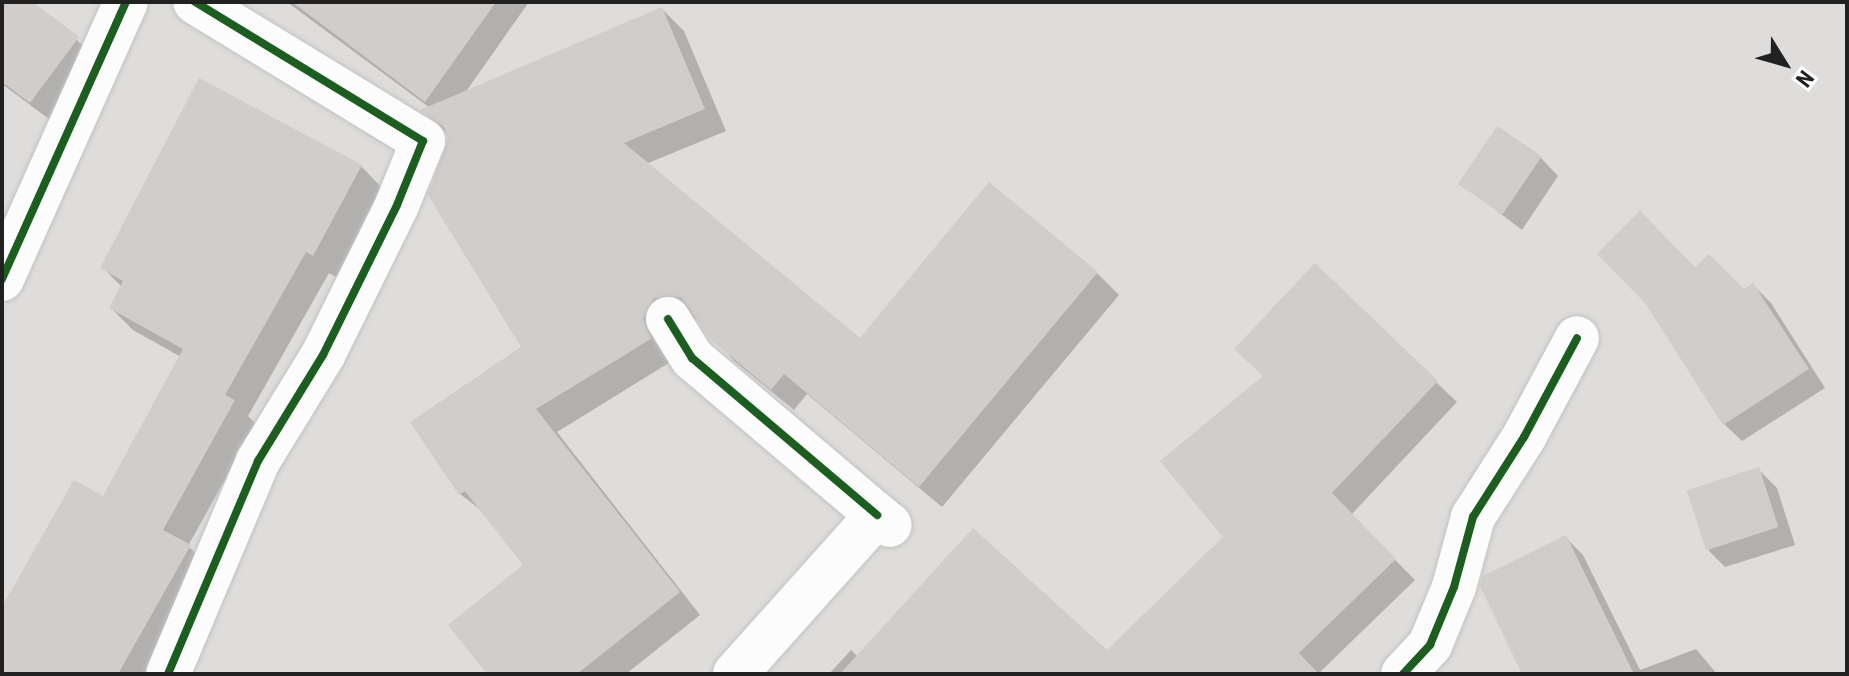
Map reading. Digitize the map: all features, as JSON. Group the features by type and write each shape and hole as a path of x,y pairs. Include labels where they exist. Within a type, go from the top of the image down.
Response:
{"street":[{"path":"2,279 126,2"},
{"path":"168,674 258,461 323,355 397,205 423,141 195,2"},
{"path":"668,319 692,358 883,520 735,674"},
{"path":"1427,664 1454,587 1473,517 1524,437 1577,338"}],"shaded area":[{"path":"2,2 1847,2 1847,674 2,674"}],"building":[{"path":"2,2 33,2 79,37 30,103 2,82"},
{"path":"292,2 496,2 425,102"},
{"path":"662,7 705,109 624,143 860,338 989,182 1098,272 919,487 784,374 771,390 710,339 681,297 654,298 643,319 651,339 536,409 680,592 577,674 487,674 448,625 523,565 465,491 459,495 410,422 521,347 428,195 448,138 444,127 420,110"},
{"path":"199,78 362,165 313,256 306,252 225,395 235,400 163,530 191,545 118,674 2,674 2,607 74,480 103,496 183,349 109,308 123,281 100,268"},
{"path":"1497,126 1542,156 1503,214 1458,184"},
{"path":"1640,211 1695,267 1709,254 1744,289 1753,283 1809,369 1723,425 1645,303 1597,254"},
{"path":"1315,263 1438,381 1332,493 1396,559 1299,653 1319,674 840,674 973,528 1107,650 1223,537 1160,461 1263,376 1234,349"},
{"path":"1759,467 1778,527 1706,550 1687,490"},
{"path":"1566,535 1634,674 1522,674 1480,586 1483,576"}],"cycle path":[{"path":"2,279 126,2"},
{"path":"168,674 258,461 323,355 397,205 423,141 195,2"},
{"path":"668,319 692,358 877,515"},
{"path":"1403,674 1430,645 1454,587 1473,517 1524,437 1577,338"}]}
